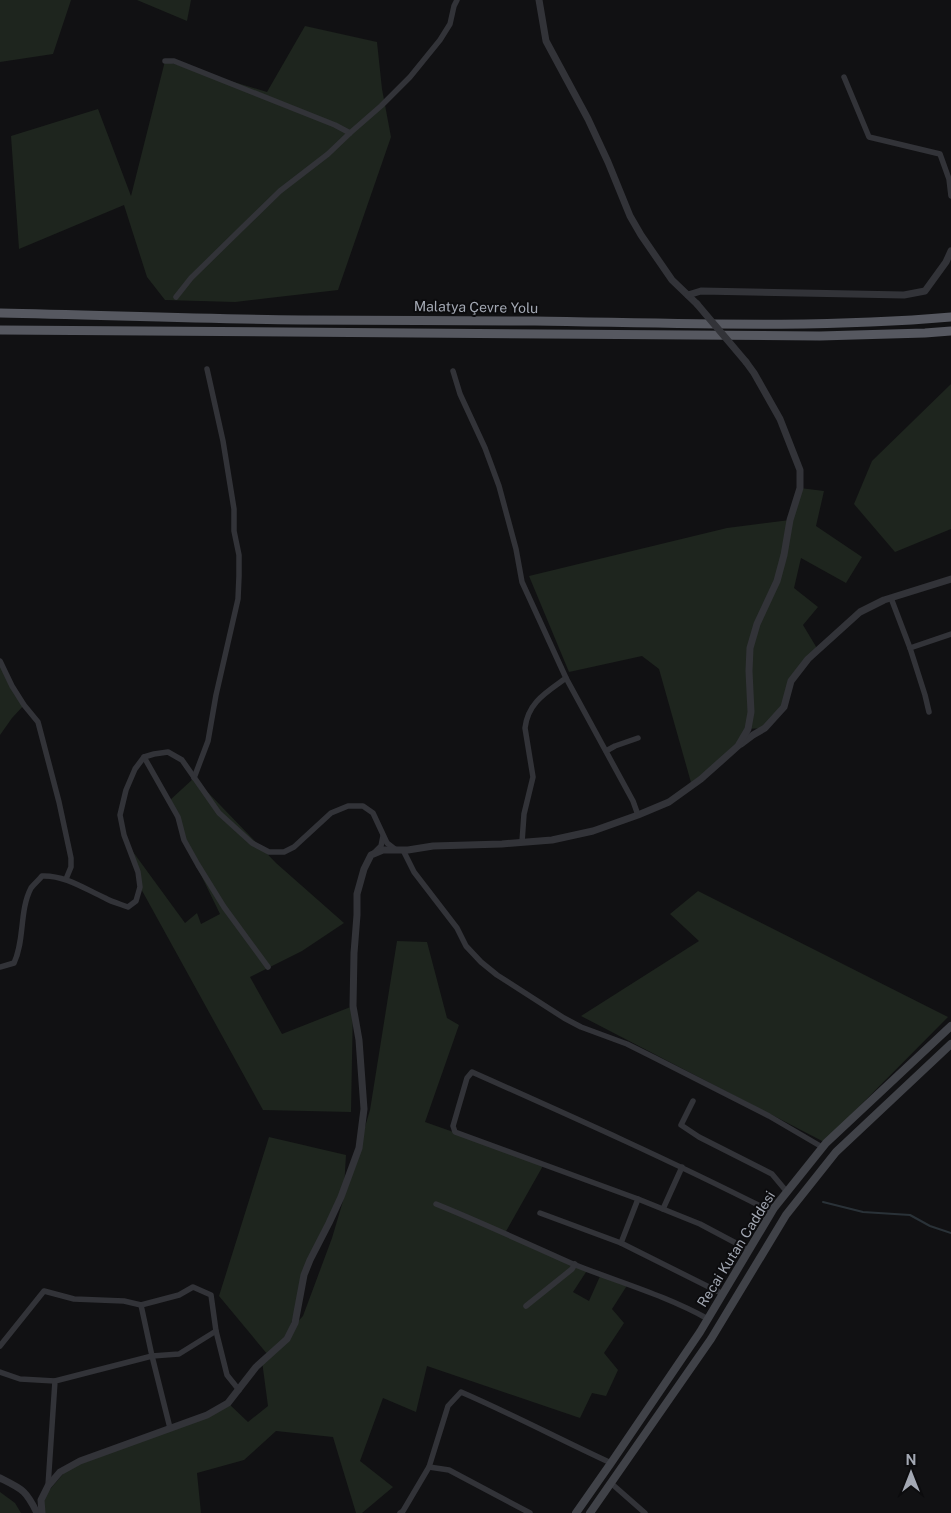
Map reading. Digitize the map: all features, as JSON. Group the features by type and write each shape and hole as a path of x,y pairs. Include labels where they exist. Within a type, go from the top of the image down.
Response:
{"highway":[{"name":"Malatya Çevre Yolu","path":"0,312 299,320 458,320 680,324 811,324 922,320 951,317"},
{"name":"Malatya Çevre Yolu","path":"0,330 820,336 951,331"}],"main road":[{"name":"Recai Kutan Caddesi","path":"576,1513 708,1318 772,1212 787,1192 822,1147 951,1026"},
{"name":"Recai Kutan Caddesi","path":"590,1513 612,1484 711,1339 786,1216 836,1152 951,1044"}],"street":[{"path":"176,297 191,278 280,191 328,154 350,132 381,106 404,82 440,40 450,24 454,6 458,0"},
{"path":"539,0 546,41 588,119 630,216 672,280 697,304 754,373 780,418 800,470 800,488 790,520 777,581 757,624 750,648 750,712 748,729 738,746"},
{"path":"165,61 174,61 350,132"},
{"path":"844,77 869,137 940,154 949,179 951,196"},
{"path":"688,295 701,291 904,296 925,291 946,262 951,251"},
{"path":"194,778 208,741 216,695 238,599 239,576 239,555 234,530 234,509 221,433 207,369"},
{"path":"453,370 460,394 499,486 516,549 522,582 566,678 633,801 638,815"},
{"path":"371,855 383,850 552,840 593,831 669,802 701,779 738,746 765,728 784,706 792,681 808,659 860,612 891,598 951,579"},
{"path":"891,598 910,648 929,712"},
{"path":"910,648 951,634"},
{"path":"0,661 12,686 38,722 60,802 71,858 71,867 66,879"},
{"path":"522,842 524,814 533,777 525,728 528,712 540,697 566,678"},
{"path":"606,751 638,738"},
{"path":"0,967 14,963 18,954 25,906 32,888 42,876 52,875 66,879 128,907 136,901 140,887 138,872 124,835 120,815 126,790 135,770 144,757 168,752 182,760 218,813 252,843 269,852 284,852 294,847 332,813 348,806 363,806 373,813 387,843 400,850 414,872 457,928 466,946 497,975 580,1027 627,1044 769,1116 822,1147"},
{"path":"144,757 178,817 184,840 198,865 224,907 268,967"},
{"path":"42,1513 41,1500 48,1486 60,1472 80,1461 207,1415 228,1402 256,1367 287,1339 295,1323 307,1267 341,1197 359,1148 364,1109 359,1040 353,1006 357,894 364,869 371,855 380,846 384,836"},
{"path":"749,1250 700,1224 663,1209 455,1132 452,1126 466,1078 472,1072 604,1130 772,1212"},
{"path":"693,1101 682,1125 700,1137 772,1174 787,1192"},
{"path":"663,1209 682,1167"},
{"path":"621,1243 638,1199"},
{"path":"436,1204 575,1264 687,1307 708,1318"},
{"path":"540,1213 621,1243 723,1294"},
{"path":"526,1306 572,1269 575,1264"},
{"path":"0,1346 44,1291 74,1299 116,1300 141,1305 179,1295 193,1287 211,1294 216,1331 227,1375 238,1390"},
{"path":"141,1305 170,1428"},
{"path":"0,1372 20,1379 54,1381 152,1356 179,1354 216,1331"},
{"path":"48,1486 54,1381"},
{"path":"403,1512 429,1467 448,1406 461,1392 504,1410 555,1437 611,1463"},
{"path":"429,1467 448,1470 530,1513"},
{"path":"0,1478 23,1490 30,1498 37,1513"},
{"path":"612,1484 645,1513"}],"shaded area":[{"path":"0,0 71,0 53,54 0,62"},
{"path":"137,0 191,0 187,21"},
{"path":"305,26 377,42 382,89 391,137 338,290 235,302 165,300 147,277 124,205 19,249 11,136 98,109 131,196 165,61 267,92"},
{"path":"951,384 951,529 895,552 854,504 872,461"},
{"path":"800,488 824,491 816,526 862,557 846,583 801,558 794,588 818,607 803,625 818,650 791,681 784,707 765,728 748,729 738,746 692,786 659,669 642,656 569,672 529,576 727,528 790,520"},
{"path":"0,658 24,705 0,735"},
{"path":"194,778 276,863 344,923 302,951 250,977 282,1034 353,1006 351,1112 263,1110 140,887 128,845 185,923 197,913 201,924 220,914 184,840 169,801"},
{"path":"698,891 948,1017 824,1142 581,1016 699,941 670,914"},
{"path":"397,941 427,942 447,1018 459,1025 425,1122 544,1164 505,1233 588,1269 573,1292 589,1301 601,1274 628,1284 612,1309 624,1323 604,1353 618,1370 606,1396 592,1393 580,1418 427,1366 416,1412 383,1398 360,1461 393,1487 362,1513 356,1513 333,1437 276,1431 244,1460 197,1473 201,1513 43,1513 41,1500 69,1467 207,1415 228,1403 248,1422 268,1406 262,1361 268,1355 219,1296 269,1137 346,1155 344,1188 307,1267 289,1331 303,1316 332,1238 370,1110"},
{"path":"0,1492 15,1503 21,1513 0,1513"}],"waterway":[{"path":"823,1202 863,1212 910,1215 930,1226 951,1233"}]}
